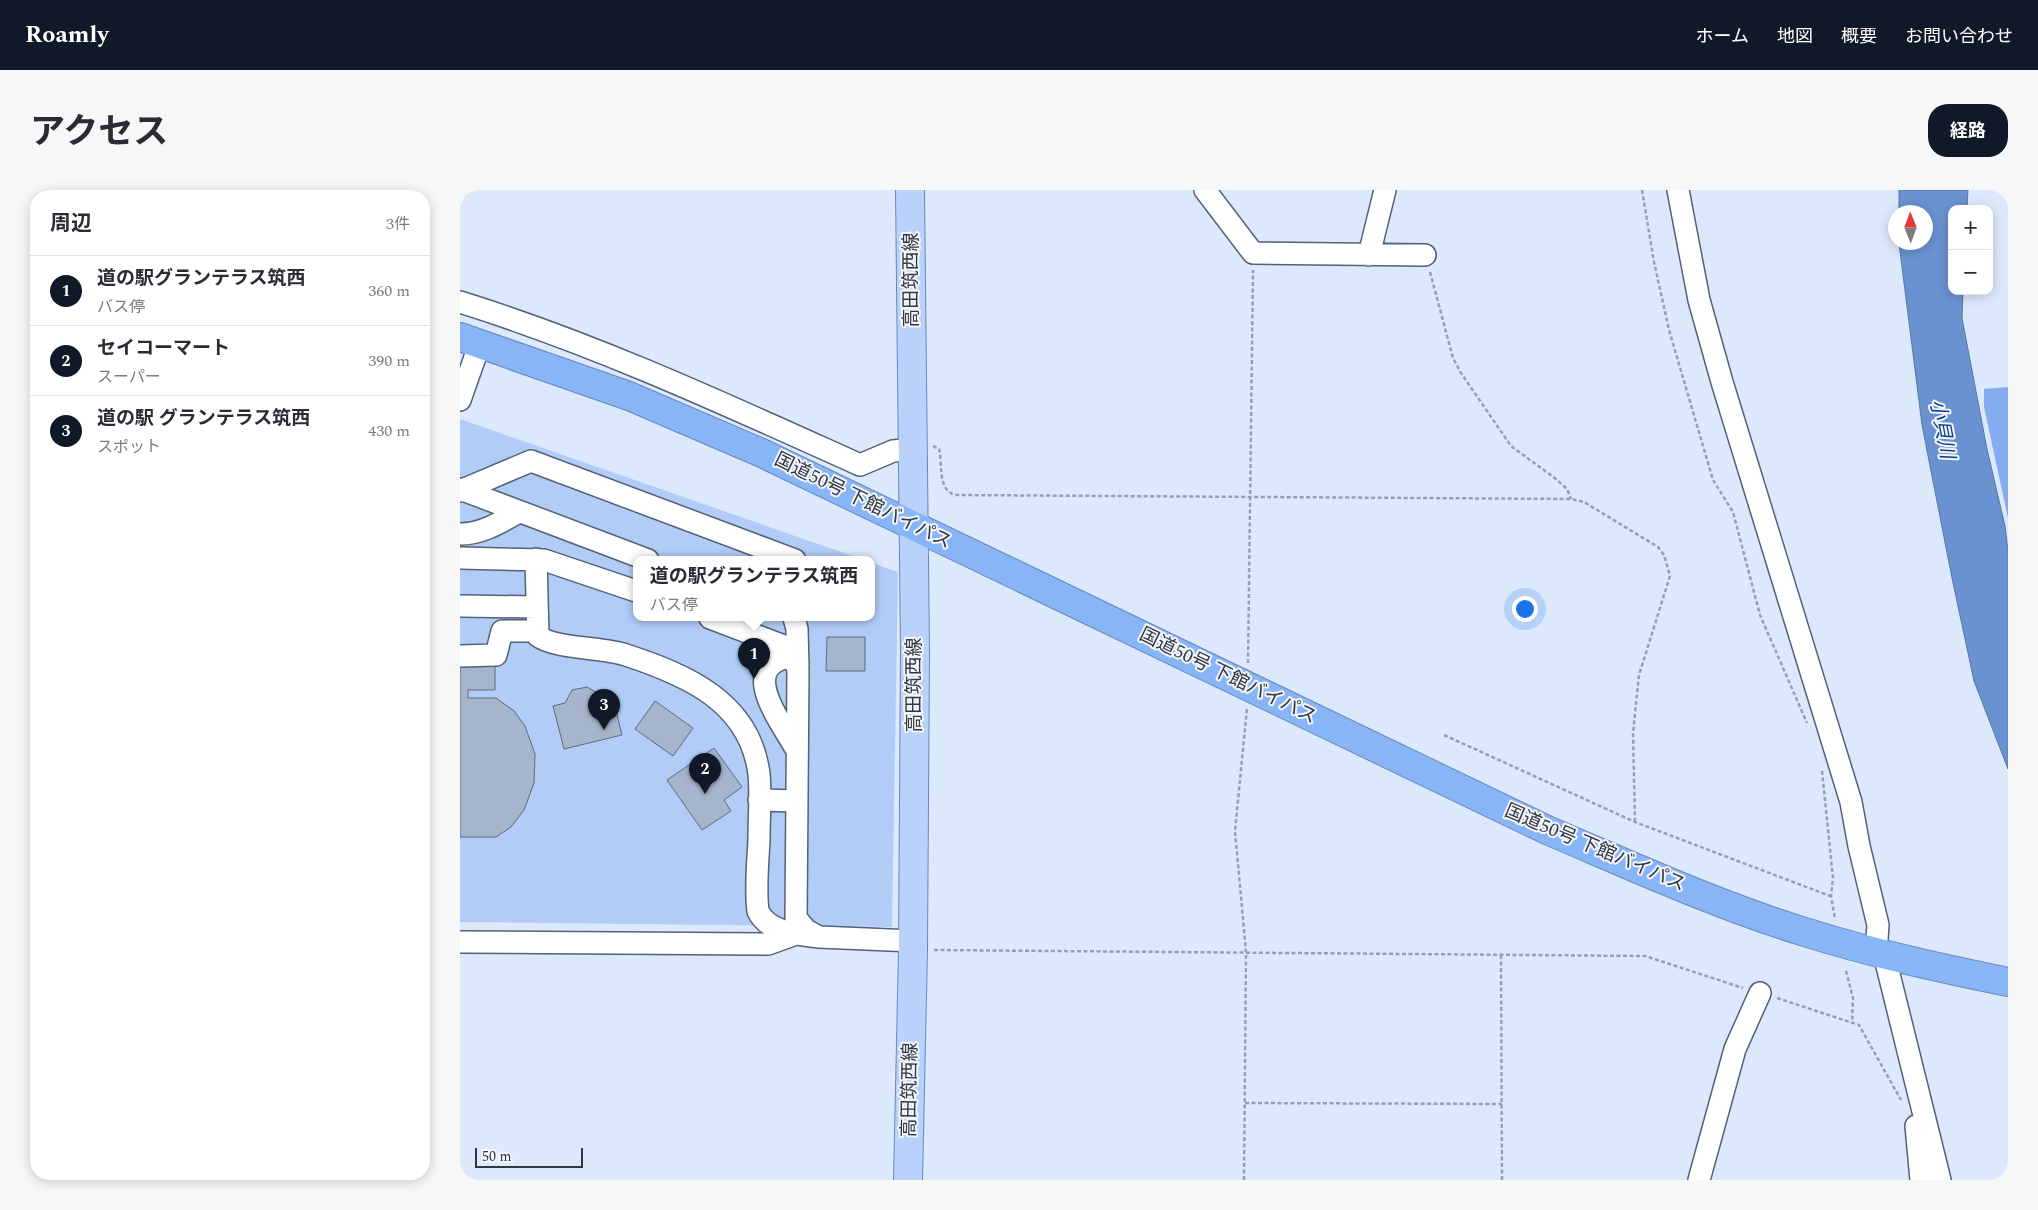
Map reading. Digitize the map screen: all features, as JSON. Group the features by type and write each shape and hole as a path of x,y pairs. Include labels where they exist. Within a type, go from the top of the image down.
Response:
{"highway":[{"name":"国道50号 下館バイパス","path":"470,340 629,396 699,425 913,524 1547,830 1729,905 1805,932 1885,954 2008,982"}],"main road":[{"name":"高田筑西線","path":"908,1180 913,946 915,651 910,190"}],"street":[{"path":"1369,254 1385,190"},
{"path":"1678,190 1699,300 1722,382 1852,802 1859,846 1940,1180"},
{"path":"1215,195 1253,253 1425,255"},
{"path":"460,302 559,336 664,378 860,466 893,450 912,445"},
{"path":"460,400 470,340"},
{"path":"460,490 531,461 774,556"},
{"path":"460,490 637,556"},
{"path":"460,534 470,534 494,526 519,512"},
{"path":"460,558 536,559 559,563 633,590"},
{"path":"536,559 537,631 538,636 543,640 608,649 692,681 716,696 735,716 752,746 759,773 758,911 761,918 768,924 796,934 913,946"},
{"path":"460,606 537,607"},
{"path":"718,621 784,646 796,664"},
{"path":"796,621 796,918 806,930 819,937"},
{"path":"460,656 496,655 502,631 537,631"},
{"path":"796,664 782,658 767,667 763,677 765,691 797,750"},
{"path":"759,800 796,801"},
{"path":"460,942 768,944 796,934"},
{"path":"1699,1180 1735,1049 1760,993"},
{"path":"1916,1126 1921,1180"}],"path":[{"path":"1642,190 1654,262 1669,330 1710,472 1733,512 1760,615 1808,726"},
{"path":"1248,663 1253,253"},
{"path":"1425,255 1453,358 1461,373 1512,446 1556,479 1567,489 1571,499"},
{"path":"912,445 929,444 939,449 942,461 942,484 948,492 955,495 1571,499 1584,502 1658,547 1668,564 1669,585 1639,675 1633,733 1635,822"},
{"path":"1244,1180 1246,952 1235,831 1247,701"},
{"path":"1444,735 1635,822 1831,896"},
{"path":"1822,770 1832,856 1833,878 1831,896 1836,922"},
{"path":"913,946 1645,956 1859,1025 1916,1126"},
{"path":"1501,955 1502,1180"},
{"path":"1846,971 1852,998 1852,1023"},
{"path":"1245,1103 1502,1104"}],"shaded area":[{"path":"2008,387 2008,518 1984,407 1984,389"},
{"path":"460,419 853,556 633,556 633,621 875,621 875,564 898,572 892,927 460,922"}],"water":[{"name":"小貝川","path":"1899,190 1968,190 1967,205 1948,205 1948,295 1963,295 1962,318 1987,449 2005,526 2008,551 2008,769 1974,681 1922,425 1900,250 1933,250 1933,205 1899,205"}],"building":[{"path":"827,637 865,637 865,671 826,671"},
{"path":"460,660 495,660 495,690 468,690 468,698 496,698 514,711 525,726 535,754 534,783 524,810 511,827 496,837 460,837"},
{"path":"587,687 599,694 611,691 622,735 564,749 553,706 565,703 572,690"},
{"path":"655,701 693,728 673,756 635,729"},
{"path":"714,748 742,787 724,800 731,811 702,830 667,780"}],"place":[{"name":"道の駅グランテラス筑西","path":"754,679"},
{"name":"道の駅 グランテラス筑西","path":"604,730"},
{"name":"セイコーマート","path":"705,794"}]}
